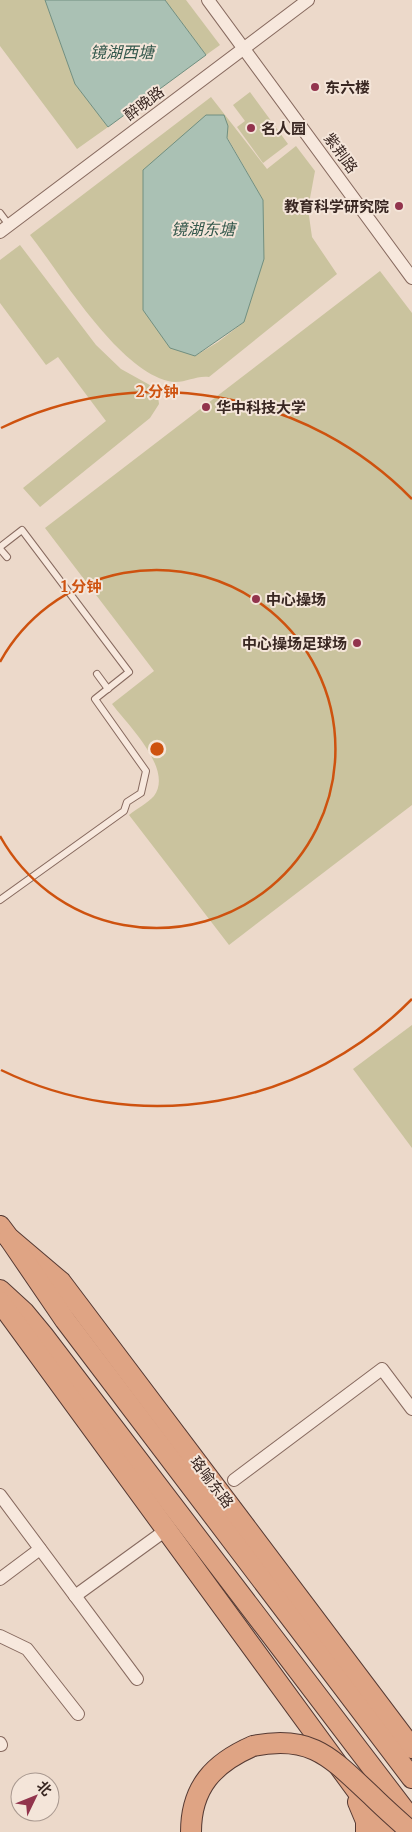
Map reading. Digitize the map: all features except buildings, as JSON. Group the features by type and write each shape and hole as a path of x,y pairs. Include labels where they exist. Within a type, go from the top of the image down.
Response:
{"highway":[{"path":"4,1232 65,1320 412,1778"},
{"name":"珞喻东路","path":"4,1232 61,1282 412,1748"},
{"path":"0,1290 24,1312 43,1335 412,1820"},
{"path":"0,1302 387,1832"},
{"path":"191,1832 194,1804 201,1788 212,1772 230,1756 253,1746 275,1741 310,1747 331,1758 411,1832"},
{"path":"350,1782 366,1821 366,1832"}],"street":[{"name":"紫荆路","path":"208,0 412,278"},
{"name":"醉晚路","path":"5,229 308,0"},
{"path":"234,1480 382,1369 412,1409"},
{"path":"0,1495 137,1679"},
{"path":"75,1596 166,1530"},
{"path":"0,1579 40,1549"},
{"path":"0,1636 27,1649 78,1714"}],"lane":[{"path":"0,213 5,229"},
{"path":"0,900 124,811 128,802 141,793 146,771 95,700 129,672 22,530 0,548 7,557"},
{"path":"97,674 108,689"}],"shaded area":[{"path":"0,0 45,0 75,84 108,127 77,149 0,46"},
{"path":"165,0 186,0 220,45 206,55"},
{"path":"250,92 288,144 263,163 237,127 245,121 233,105"},
{"path":"211,97 267,169 296,146 315,171 308,209 312,237 337,274 209,377 173,382 149,373 110,340 74,296 30,235","holes":["228,126 227,137 263,200 244,322 218,342 195,356"]},
{"path":"20,245 96,345 121,369 157,389 159,404 150,418 40,507 23,488 106,421 58,357 46,365 0,303 0,260"},
{"name":"中心操场","path":"380,271 412,313 412,805 229,945 129,815 154,796 159,785 158,773 146,747 112,704 154,671 45,528"},
{"path":"412,1025 412,1148 353,1069"}],"water":[{"name":"镜湖西塘","path":"45,0 165,0 206,55 108,127 75,84"},
{"name":"镜湖东塘","path":"206,115 224,115 228,126 227,138 263,200 264,259 244,322 195,356 170,348 143,310 143,170"}],"place":[{"name":"东六楼","path":"315,87"},
{"name":"名人园","path":"251,128"},
{"name":"教育科学研究院","path":"399,206"},
{"name":"华中科技大学","path":"206,407"},
{"name":"中心操场","path":"256,599"},
{"name":"中心操场足球场","path":"357,643"}]}
